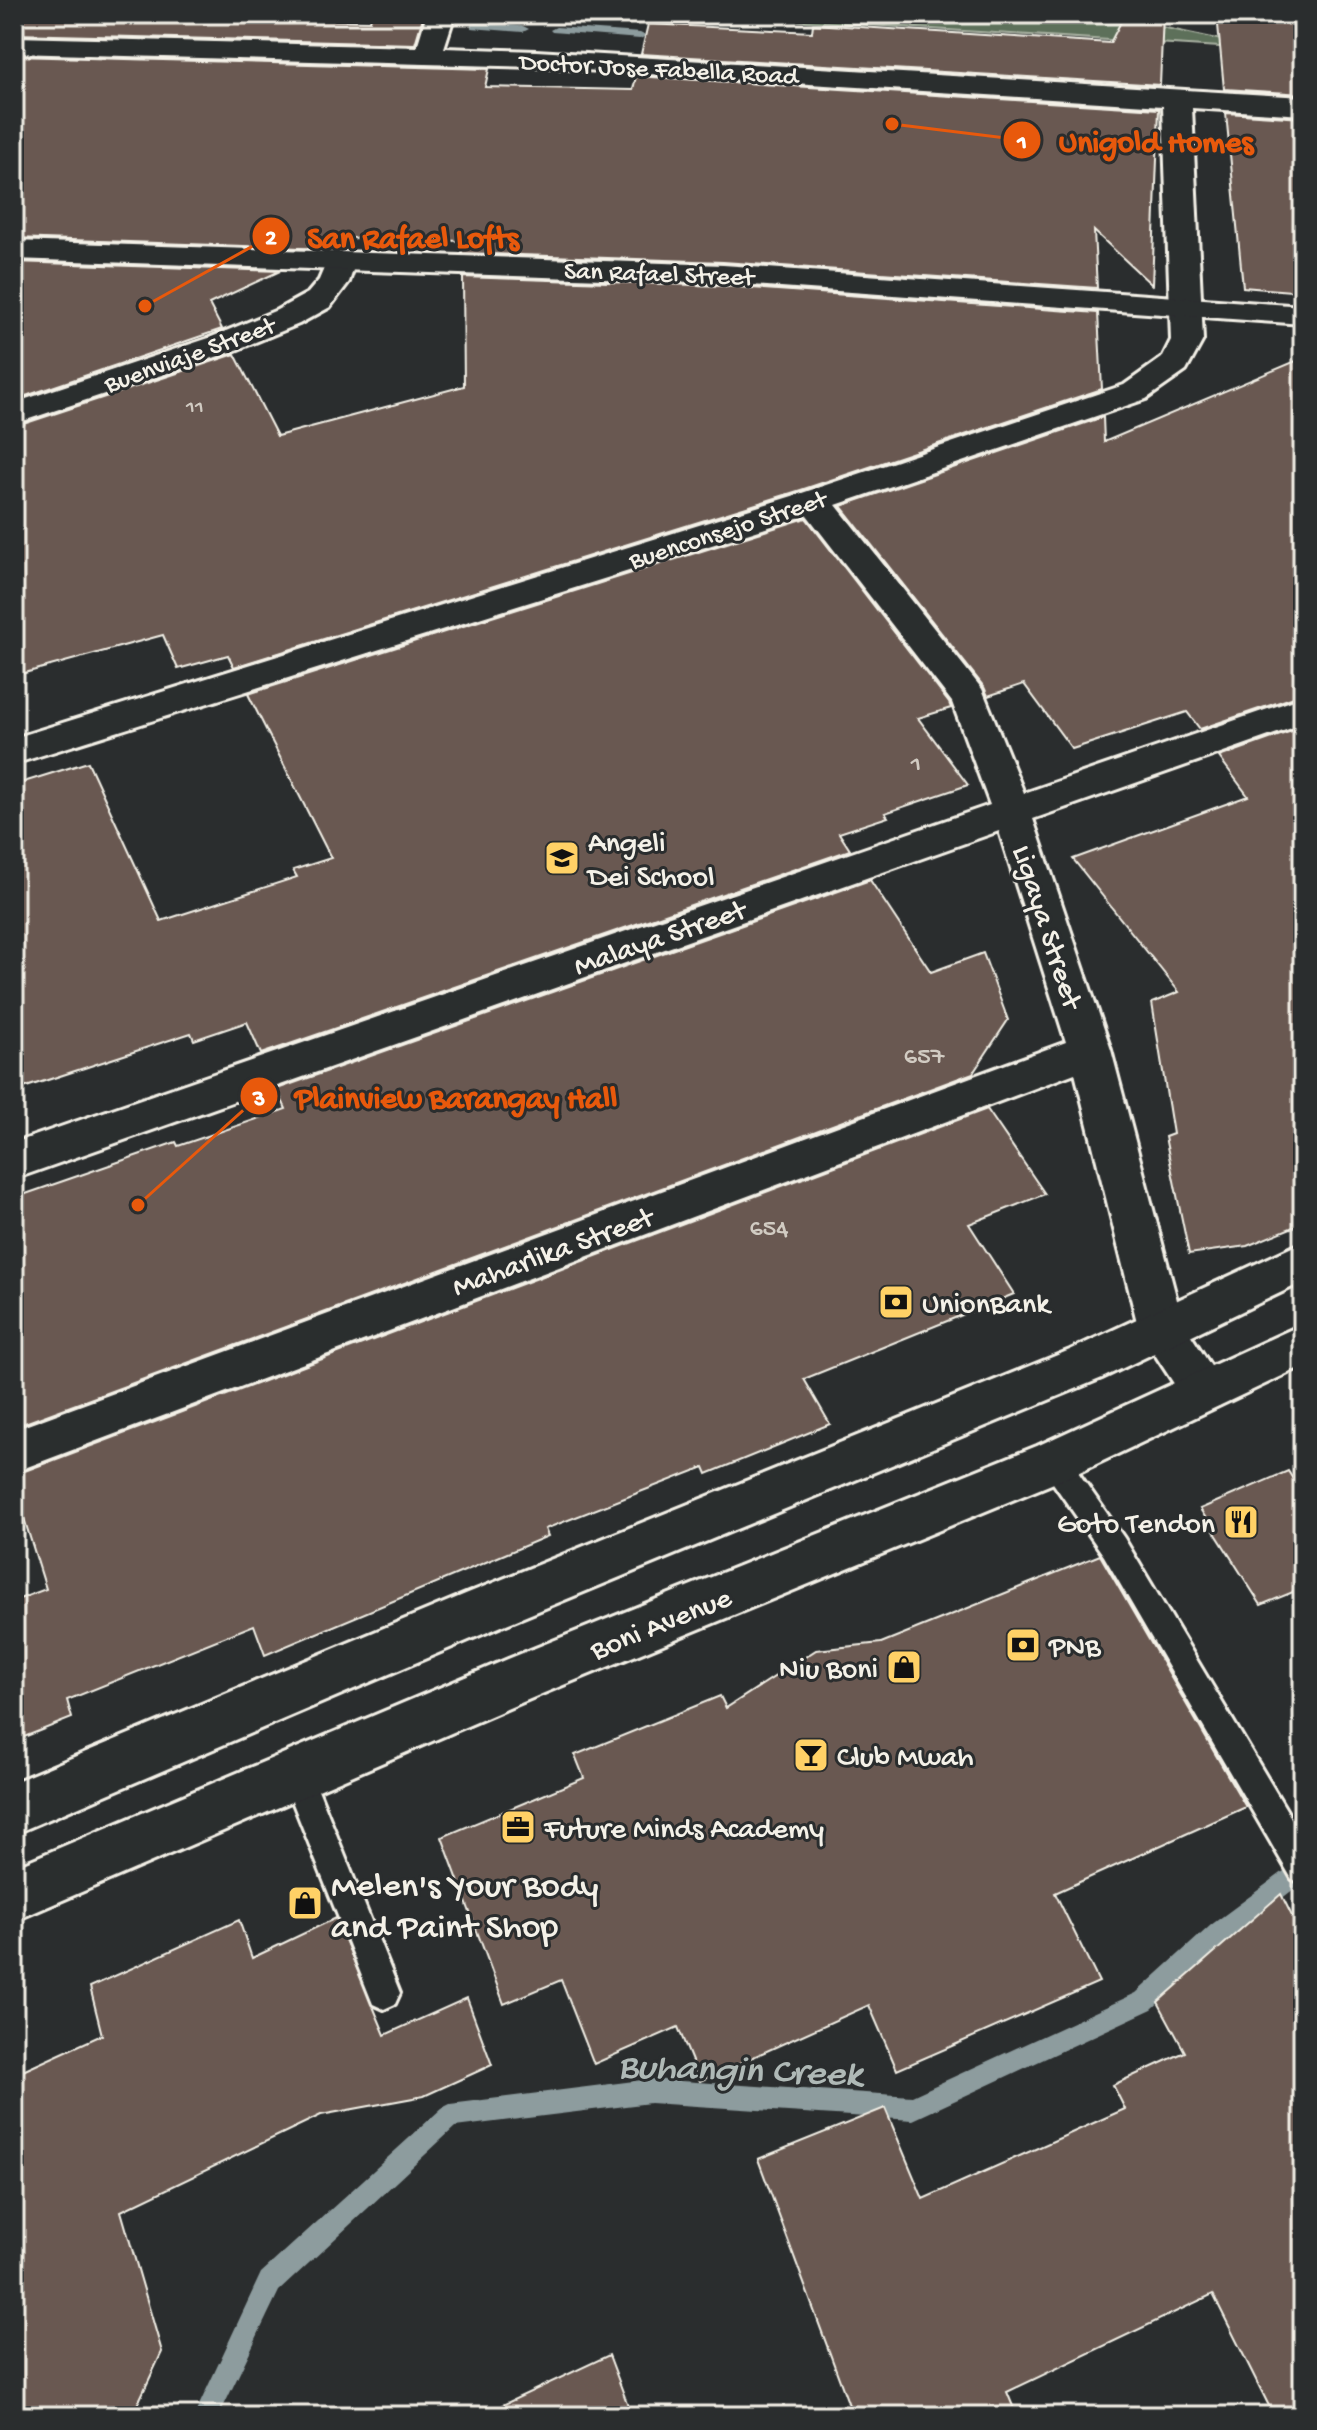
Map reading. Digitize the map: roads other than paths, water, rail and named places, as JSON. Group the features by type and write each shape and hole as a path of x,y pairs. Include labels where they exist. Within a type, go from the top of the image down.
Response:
{"street":[{"path":"428,55 441,14"},
{"name":"Doctor Jose Fabella Road","path":"14,45 428,55 1303,106"},
{"name":"Buenconsejo Street","path":"14,751 814,501 1135,392 1175,364 1187,340 1188,306 1177,98"},
{"name":"San Rafael Street","path":"14,250 723,274 1303,315"},
{"name":"Buenviaje Street","path":"14,414 220,345 288,317 319,300 334,282 341,261"},
{"name":"Ligaya Street","path":"814,501 969,698 1012,812 1090,1050 1162,1330 1204,1391"},
{"name":"Malaya Street","path":"14,1161 1303,710"},
{"name":"Maharlika Street","path":"14,1451 1090,1050"},
{"path":"14,1808 1162,1330 1303,1261"},
{"name":"Boni Avenue","path":"14,1894 296,1773 1054,1461 1303,1344"}],"lane":[{"path":"1054,1461 1114,1547 1298,1858"},
{"path":"296,1773 384,1993"}],"waterway":[{"path":"475,26 523,29"},
{"path":"556,30 640,36"},
{"name":"Buhangin Creek","path":"206,2416 270,2282 450,2116 650,2091 913,2108 1144,2001 1219,1933 1303,1868"}],"place":[{"name":"Unigold Homes","path":"892,124"},
{"name":"San Rafael Lofts","path":"145,306"},
{"name":"Angeli Dei School","path":"562,858"},
{"name":"Plainview Barangay Hall","path":"138,1205"},
{"name":"UnionBank","path":"896,1302"},
{"name":"Goto Tendon","path":"1241,1522"},
{"name":"PNB","path":"1023,1645"},
{"name":"Niu Boni","path":"904,1667"},
{"name":"Club Mwah","path":"811,1755"},
{"name":"Future Minds Academy","path":"518,1827"},
{"name":"Melen's Your Body and Paint Shop","path":"305,1903"}]}
